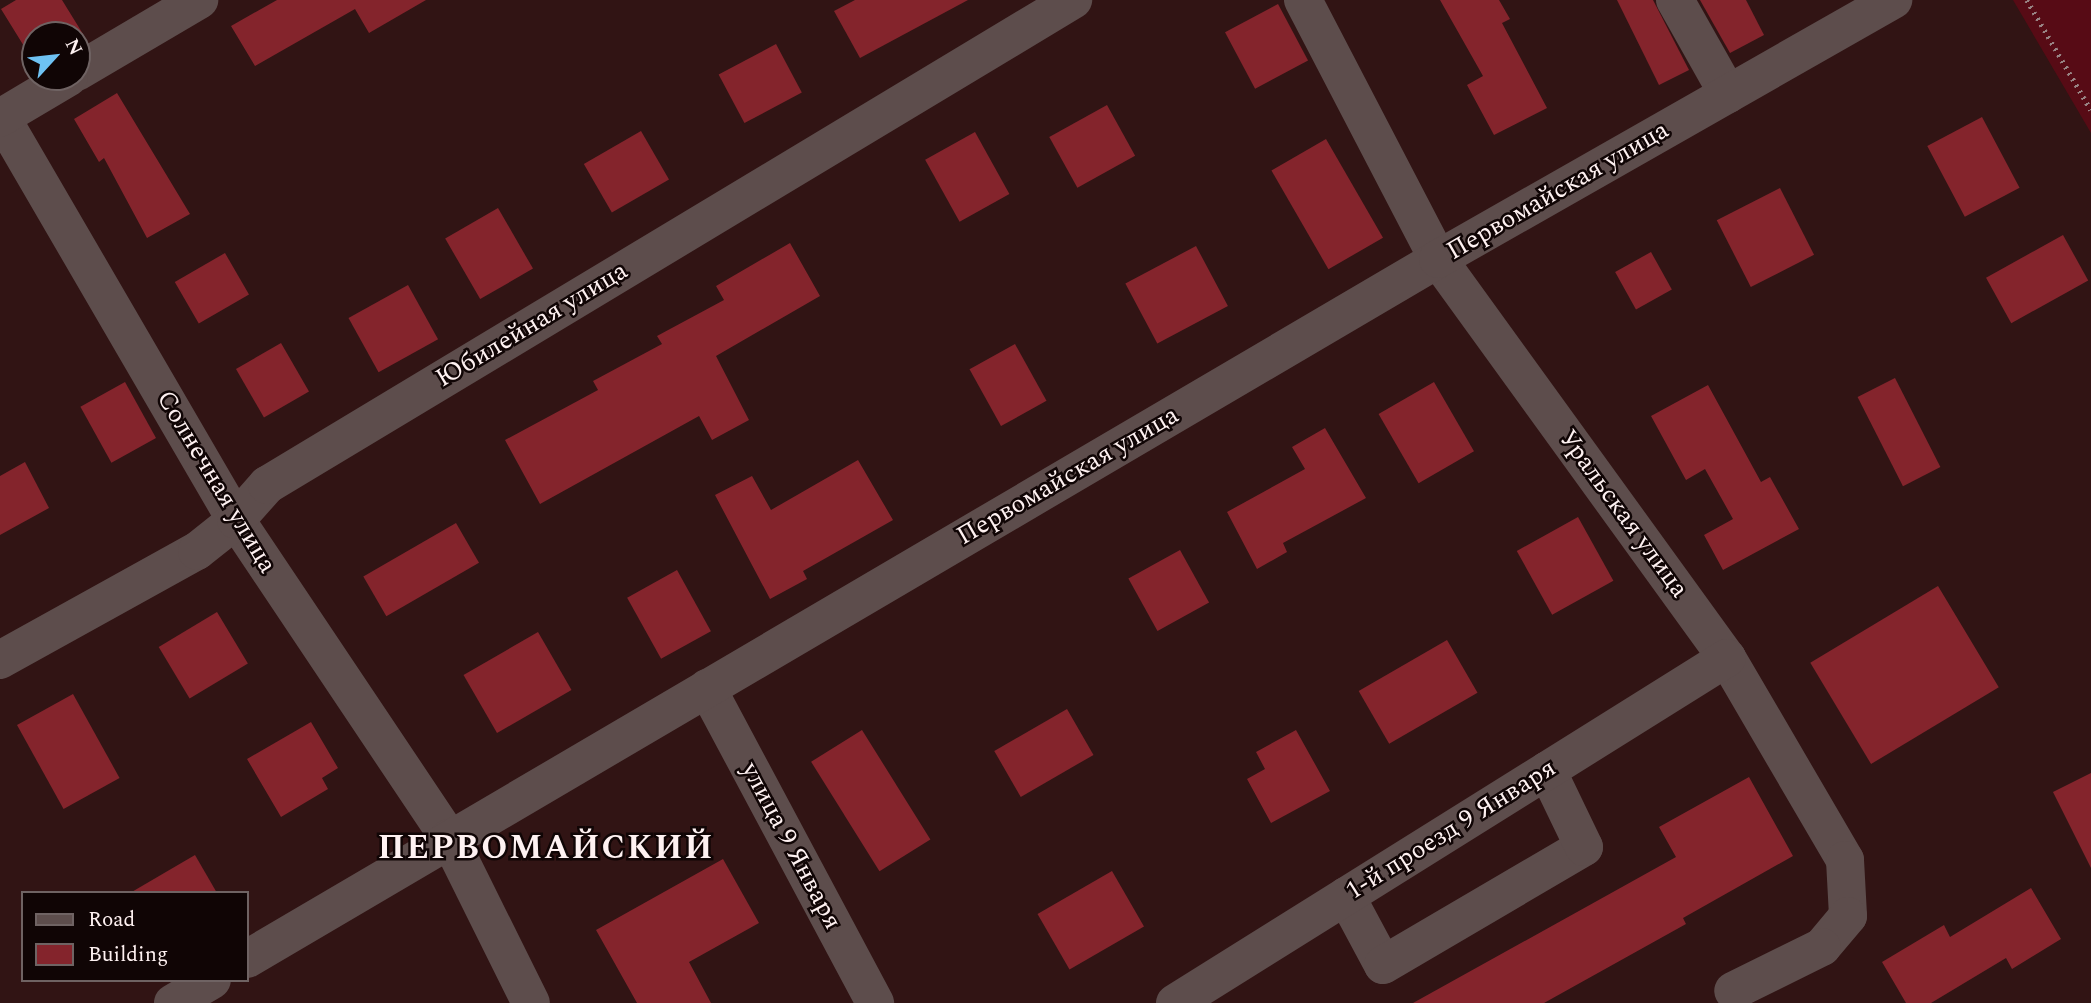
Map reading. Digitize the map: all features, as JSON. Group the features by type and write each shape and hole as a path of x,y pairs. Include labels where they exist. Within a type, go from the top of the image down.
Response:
{"street":[{"path":"91,64 199,0"},
{"name":"Юбилейная улица","path":"0,660 197,551 236,520 267,485 1073,0"},
{"name":"Уральская улица","path":"1303,0 1438,259 1727,658 1845,860 1848,916 1822,947 1727,999"},
{"path":"1675,0 1728,94"},
{"name":"Первомайская улица","path":"248,958 1438,259 1893,0"},
{"path":"0,116 44,91"},
{"name":"Солнечная улица","path":"0,116 236,520 449,838 531,1003"},
{"name":"1-й проезд 9 Января","path":"1175,1003 1727,658"},
{"name":"улица 9 Января","path":"707,688 875,1003"},
{"path":"1346,896 1383,965 1584,847 1547,771"},
{"path":"173,1003 209,982"}],"path":[{"path":"2028,0 2091,110"}],"shaded area":[{"path":"2013,0 2091,0 2091,133"}],"building":[{"path":"16,0 62,0 75,21 21,21 21,41 1,9"},
{"path":"277,0 426,0 369,33 355,9 255,66 231,26"},
{"path":"855,0 968,0 860,58 834,11"},
{"path":"1440,0 1499,0 1510,19 1502,23 1547,108 1494,135 1467,85 1483,76"},
{"path":"1617,0 1653,0 1689,70 1659,85"},
{"path":"1700,0 1746,0 1764,35 1730,53"},
{"path":"1278,4 1308,61 1255,89 1225,32"},
{"path":"776,44 802,93 744,123 719,75"},
{"path":"117,93 190,214 147,238 104,158 99,162 74,119"},
{"path":"1107,105 1135,156 1077,188 1049,137"},
{"path":"1982,117 2020,188 1965,217 1927,146"},
{"path":"641,131 669,179 612,212 584,164"},
{"path":"975,132 1009,194 960,222 925,160"},
{"path":"1326,139 1383,238 1328,269 1271,170"},
{"path":"1780,188 1814,255 1751,287 1717,220"},
{"path":"498,208 533,269 480,299 445,238"},
{"path":"2063,235 2088,280 2011,323 1986,278"},
{"path":"790,243 820,296 716,356 749,420 712,440 699,416 540,504 505,440 598,390 593,381 662,344 657,336 724,300 716,286"},
{"path":"1196,246 1228,306 1157,344 1125,284"},
{"path":"1651,252 1672,290 1636,309 1615,272"},
{"path":"225,253 249,295 199,324 175,282"},
{"path":"408,285 438,339 379,372 349,318"},
{"path":"281,343 309,391 264,417 236,369"},
{"path":"1015,344 1047,401 1001,426 970,369"},
{"path":"1895,378 1940,467 1903,486 1858,397"},
{"path":"125,382 156,438 111,463 80,407"},
{"path":"1434,382 1474,451 1419,483 1379,414"},
{"path":"1708,385 1761,482 1770,477 1799,529 1723,570 1704,535 1733,519 1705,469 1686,480 1651,416"},
{"path":"1325,428 1366,498 1283,543 1287,552 1257,569 1227,512 1305,469 1292,447"},
{"path":"858,460 893,520 803,571 807,579 770,599 715,495 752,476 771,510"},
{"path":"25,462 49,508 0,535 0,476"},
{"path":"1578,517 1613,581 1552,615 1517,551"},
{"path":"456,523 479,563 386,616 363,576"},
{"path":"1180,550 1209,602 1157,631 1128,579"},
{"path":"677,570 711,631 661,659 627,598"},
{"path":"1938,586 1999,687 1871,764 1810,663"},
{"path":"217,612 248,663 190,698 159,647"},
{"path":"538,632 572,690 497,733 464,675"},
{"path":"1447,640 1478,693 1389,744 1359,691"},
{"path":"73,694 120,778 64,809 17,725"},
{"path":"1067,709 1094,755 1021,797 994,751"},
{"path":"311,722 338,768 322,778 328,789 281,817 247,759"},
{"path":"862,730 930,839 879,871 811,762"},
{"path":"1296,730 1330,791 1271,823 1247,779 1265,769 1256,752"},
{"path":"2091,773 2091,868 2053,792"},
{"path":"1749,777 1793,856 1683,918 1686,924 1544,1003 1413,1003 1676,857 1659,827"},
{"path":"195,855 216,891 133,891"},
{"path":"723,859 759,923 689,962 711,1003 637,1003 596,930"},
{"path":"1112,871 1144,926 1070,969 1038,914"},
{"path":"2031,888 2061,939 2012,969 2006,958 1931,1003 1906,1003 1882,962 1944,925 1950,937"}],"district":[{"name":"ПЕРВОМАЙСКИЙ","path":"546,849"}]}
